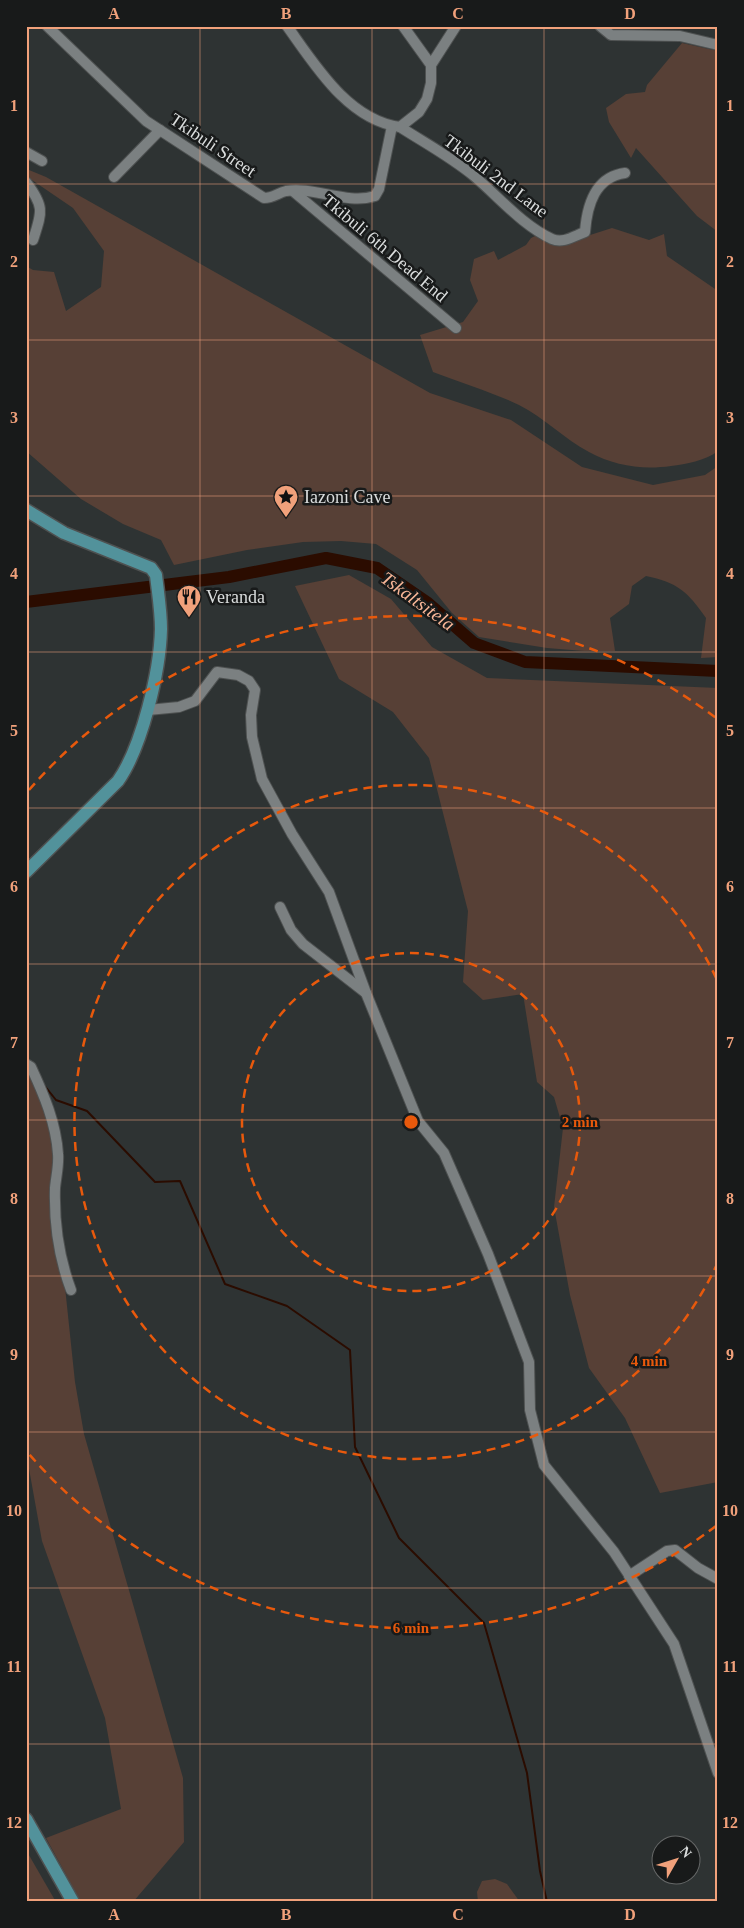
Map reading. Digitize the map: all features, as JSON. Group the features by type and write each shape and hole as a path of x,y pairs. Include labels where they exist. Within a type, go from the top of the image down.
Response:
{"main road":[{"path":"26,510 64,533 148,566 156,575 160,612 159,654 148,710 129,766 118,781 26,872"},
{"path":"26,1819 73,1902"}],"street":[{"name":"Tkibuli Street","path":"47,26 146,121 257,195 272,198 286,191 345,198 375,196 379,189 396,127"},
{"path":"287,26 324,78 359,110 396,127 419,112 427,100 431,83 431,65 456,26"},
{"path":"404,26 431,65"},
{"path":"600,26 611,35 680,36 718,45"},
{"name":"Tkibuli 2nd Lane","path":"396,127 452,160 487,187 522,220 553,239 563,241 584,232 589,204 602,182 611,175 625,173"},
{"path":"114,177 160,130"},
{"path":"26,152 42,161"},
{"path":"26,182 40,204 42,214 32,240"},
{"name":"Tkibuli 6th Dead End","path":"294,192 456,328"},
{"path":"148,710 179,707 195,701 217,672 238,675 253,685 255,696 251,726 257,765 292,834 329,892 366,992 418,1121 444,1153 488,1254 530,1362 530,1410 544,1466 614,1552 674,1644 718,1773"},
{"path":"280,907 291,930 303,944 366,992"},
{"path":"26,1064 31,1067 51,1111 59,1155 55,1190 58,1239 63,1267 71,1290"},
{"path":"630,1576 667,1551 675,1550 698,1568 718,1579"}],"shaded area":[{"path":"682,43 718,51 718,232 697,216 636,148 631,158 609,122 606,108 626,94 645,92 647,85"},
{"path":"29,170 46,177 430,393 511,420 582,467 653,485 705,475 718,466 718,657 701,658 706,618 693,601 674,585 646,576 632,586 629,604 610,618 615,651 584,651 547,648 479,637 452,613 417,570 376,544 341,541 303,542 247,550 174,565 161,540 123,524 81,499 26,451 26,266 33,270 54,272 66,311 101,287 104,251 73,208 29,178"},
{"path":"612,228 649,240 664,234 667,256 718,291 718,451 701,460 660,467 629,466 609,461 580,447 519,405 433,372 420,335 463,322 478,301 470,280 474,259 494,251 498,260 526,245 531,238 537,235 562,244"},
{"path":"349,575 391,599 432,647 487,678 718,688 718,1482 660,1493 625,1418 589,1368 570,1295 554,1207 563,1128 554,1097 537,1082 523,994 483,1000 463,982 468,911 429,758 393,712 339,679 295,586"},
{"path":"26,1066 52,1108 57,1211 75,1382 84,1434 183,1778 184,1842 133,1902 81,1902 46,1838 121,1809 105,1718 42,1541 26,1452"},
{"path":"26,1850 56,1902 26,1902"},
{"path":"495,1879 507,1884 520,1902 478,1902 477,1892 482,1881"}],"waterway":[{"name":"Tskaltsitela","path":"26,602 229,577 326,558 377,568 428,603 474,643 525,662 718,671"},
{"path":"44,1085 56,1100 87,1111 155,1182 180,1181 225,1284 287,1306 350,1350 355,1447 399,1538 484,1623 527,1773 540,1871 547,1902"}],"place":[{"name":"Iazoni Cave","path":"286,518"},
{"name":"Veranda","path":"189,618"}]}
